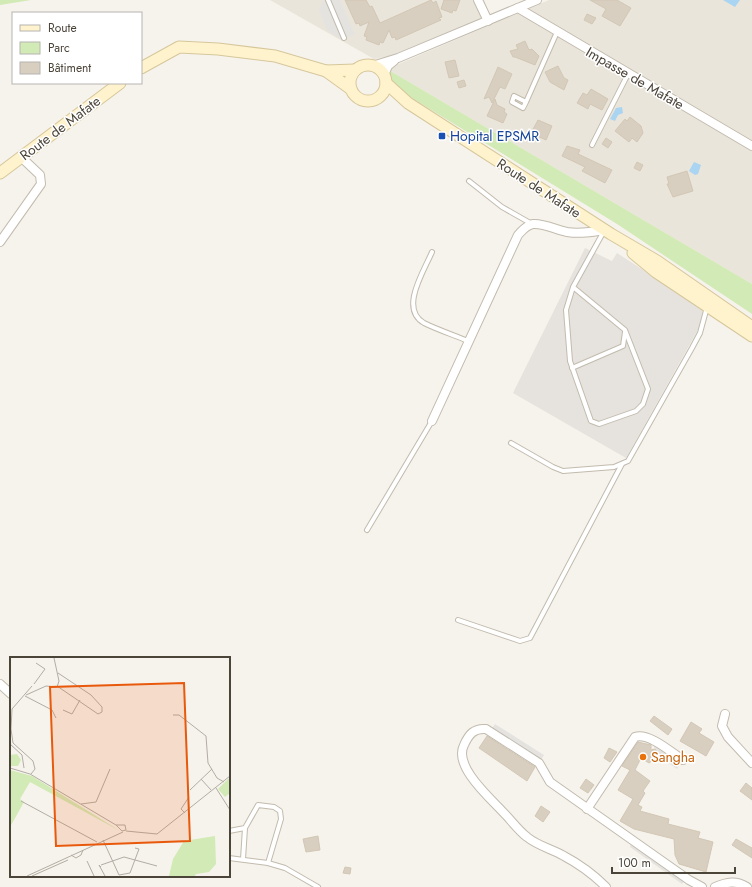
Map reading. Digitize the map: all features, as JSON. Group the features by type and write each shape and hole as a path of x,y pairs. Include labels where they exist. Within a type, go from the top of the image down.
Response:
{"main road":[{"path":"142,67 179,47 218,49 275,56 326,71 355,70 363,66 372,66 379,69 385,78 384,93 376,100 366,101 361,100 353,94 350,79 355,70"},
{"path":"326,71 351,89"},
{"name":"Route de Mafate","path":"385,78 408,103 607,232 656,272 752,327"},
{"name":"Route de Mafate","path":"0,172 119,84"},
{"name":"Route de Mafate","path":"376,100 391,99 408,103"},
{"name":"Route de Mafate","path":"709,302 752,336"}],"street":[{"path":"478,0 488,21"},
{"path":"372,66 398,58 537,0"},
{"name":"Impasse de Mafate","path":"518,8 752,146"},
{"path":"385,78 388,66 398,58"},
{"path":"0,242 41,184 40,175 21,157"},
{"path":"432,422 518,235 525,227 532,224 566,232 607,232"},
{"path":"0,684 10,693"},
{"path":"725,714 722,726 728,736 752,763"},
{"path":"606,887 597,878 564,856 538,845 525,836 475,782 465,766 461,755 464,744 472,731 478,728 486,729 539,763 550,782 689,880 702,887"},
{"path":"587,809 635,737 643,735 648,737 683,760"},
{"path":"715,887 727,882 740,883 747,887"}],"lane":[{"path":"328,0 344,38"},
{"path":"526,102 557,32"},
{"path":"592,145 628,74"},
{"path":"469,181 502,207 532,224"},
{"path":"573,287 625,330 648,389 643,404 636,411 599,424 591,421 572,368 570,361 566,310 573,287 607,232"},
{"path":"432,252 413,295 415,313 423,322 468,341"},
{"path":"511,444 563,471 614,467 628,461 700,333 709,302"},
{"path":"572,368 622,346 625,330"},
{"path":"367,530 432,422"},
{"path":"458,620 520,641 530,638 622,464"},
{"path":"243,859 244,828 258,806 274,807 280,811 281,819 268,863"},
{"path":"230,831 244,828"},
{"path":"230,858 268,863 284,868 318,887"}],"shaded area":[{"path":"270,0 484,0 490,15 390,56 374,59"},
{"path":"326,0 340,0 355,35 341,39 327,30 319,10 322,2"},
{"path":"549,0 752,0 752,284 387,69"},
{"path":"585,248 612,261 617,253 708,312 626,458 513,393"},
{"path":"495,724 544,755 539,763 490,732"},
{"path":"659,738 686,756 677,769 660,757 654,747"},
{"path":"609,824 687,878 682,884 630,847 631,844 607,827"}],"green space":[{"path":"0,0 31,0 0,5"},
{"path":"387,69 752,284 752,314 617,224 402,92 391,80"}],"water":[{"path":"723,0 740,0 735,7"},
{"path":"622,107 623,113 618,115 615,121 610,119 616,108"},
{"path":"694,162 701,165 698,174 695,175 689,171"}],"building":[{"path":"345,0 366,0 370,7 372,6 380,23 431,0 433,3 436,1 442,17 439,18 441,20 396,40 395,37 392,38 389,30 383,43 380,42 379,45 366,40 367,37 364,36 369,22 360,26 359,23 356,24"},
{"path":"444,0 460,0 456,11 453,10 452,13 441,9"},
{"path":"590,0 617,0 631,8 620,26 602,16 606,9"},
{"path":"587,14 596,18 592,24 584,20"},
{"path":"525,41 529,50 532,49 539,56 535,65 513,57 510,51 518,49 516,45"},
{"path":"455,60 459,76 449,78 445,62"},
{"path":"558,66 564,78 568,80 564,90 550,82 545,72"},
{"path":"498,67 512,74 505,89 500,87 492,103 489,97 484,99"},
{"path":"464,80 466,86 459,88 457,82"},
{"path":"591,89 608,99 602,110 590,104 588,109 577,103 583,93 587,95"},
{"path":"495,99 497,105 505,109 504,112 507,114 503,123 487,116"},
{"path":"630,117 641,126 643,133 637,142 632,138 629,142 615,131 625,119 627,121"},
{"path":"538,120 552,126 546,140 531,133"},
{"path":"606,138 612,142 608,148 602,144"},
{"path":"567,146 580,150 578,154 612,170 605,183 582,171 585,167 562,156"},
{"path":"637,162 643,165 640,171 634,168"},
{"path":"687,171 693,191 673,197 667,184 669,184 667,177"},
{"path":"654,716 672,729 668,735 650,721"},
{"path":"691,722 702,729 699,733 714,742 706,756 680,741"},
{"path":"487,736 535,767 527,781 479,748"},
{"path":"638,742 651,745 651,750 655,749 659,756 649,763 641,758 635,770 650,781 643,791 645,793 638,805 642,807 640,811 669,819 668,824 700,832 698,838 713,842 706,872 679,864 675,855 674,839 634,829 620,821 633,799 618,790 630,770 622,766"},
{"path":"609,748 617,752 610,762 604,758"},
{"path":"586,779 594,785 588,793 580,788"},
{"path":"746,783 752,788 752,800 740,791"},
{"path":"541,806 550,812 543,822 535,816"},
{"path":"318,836 320,850 306,852 303,839"},
{"path":"736,839 752,848 752,858 732,845"},
{"path":"345,867 351,868 350,874 343,873"}],"place":[{"name":"Hopital EPSMR","path":"442,136"},
{"name":"Sangha","path":"643,757"}]}
